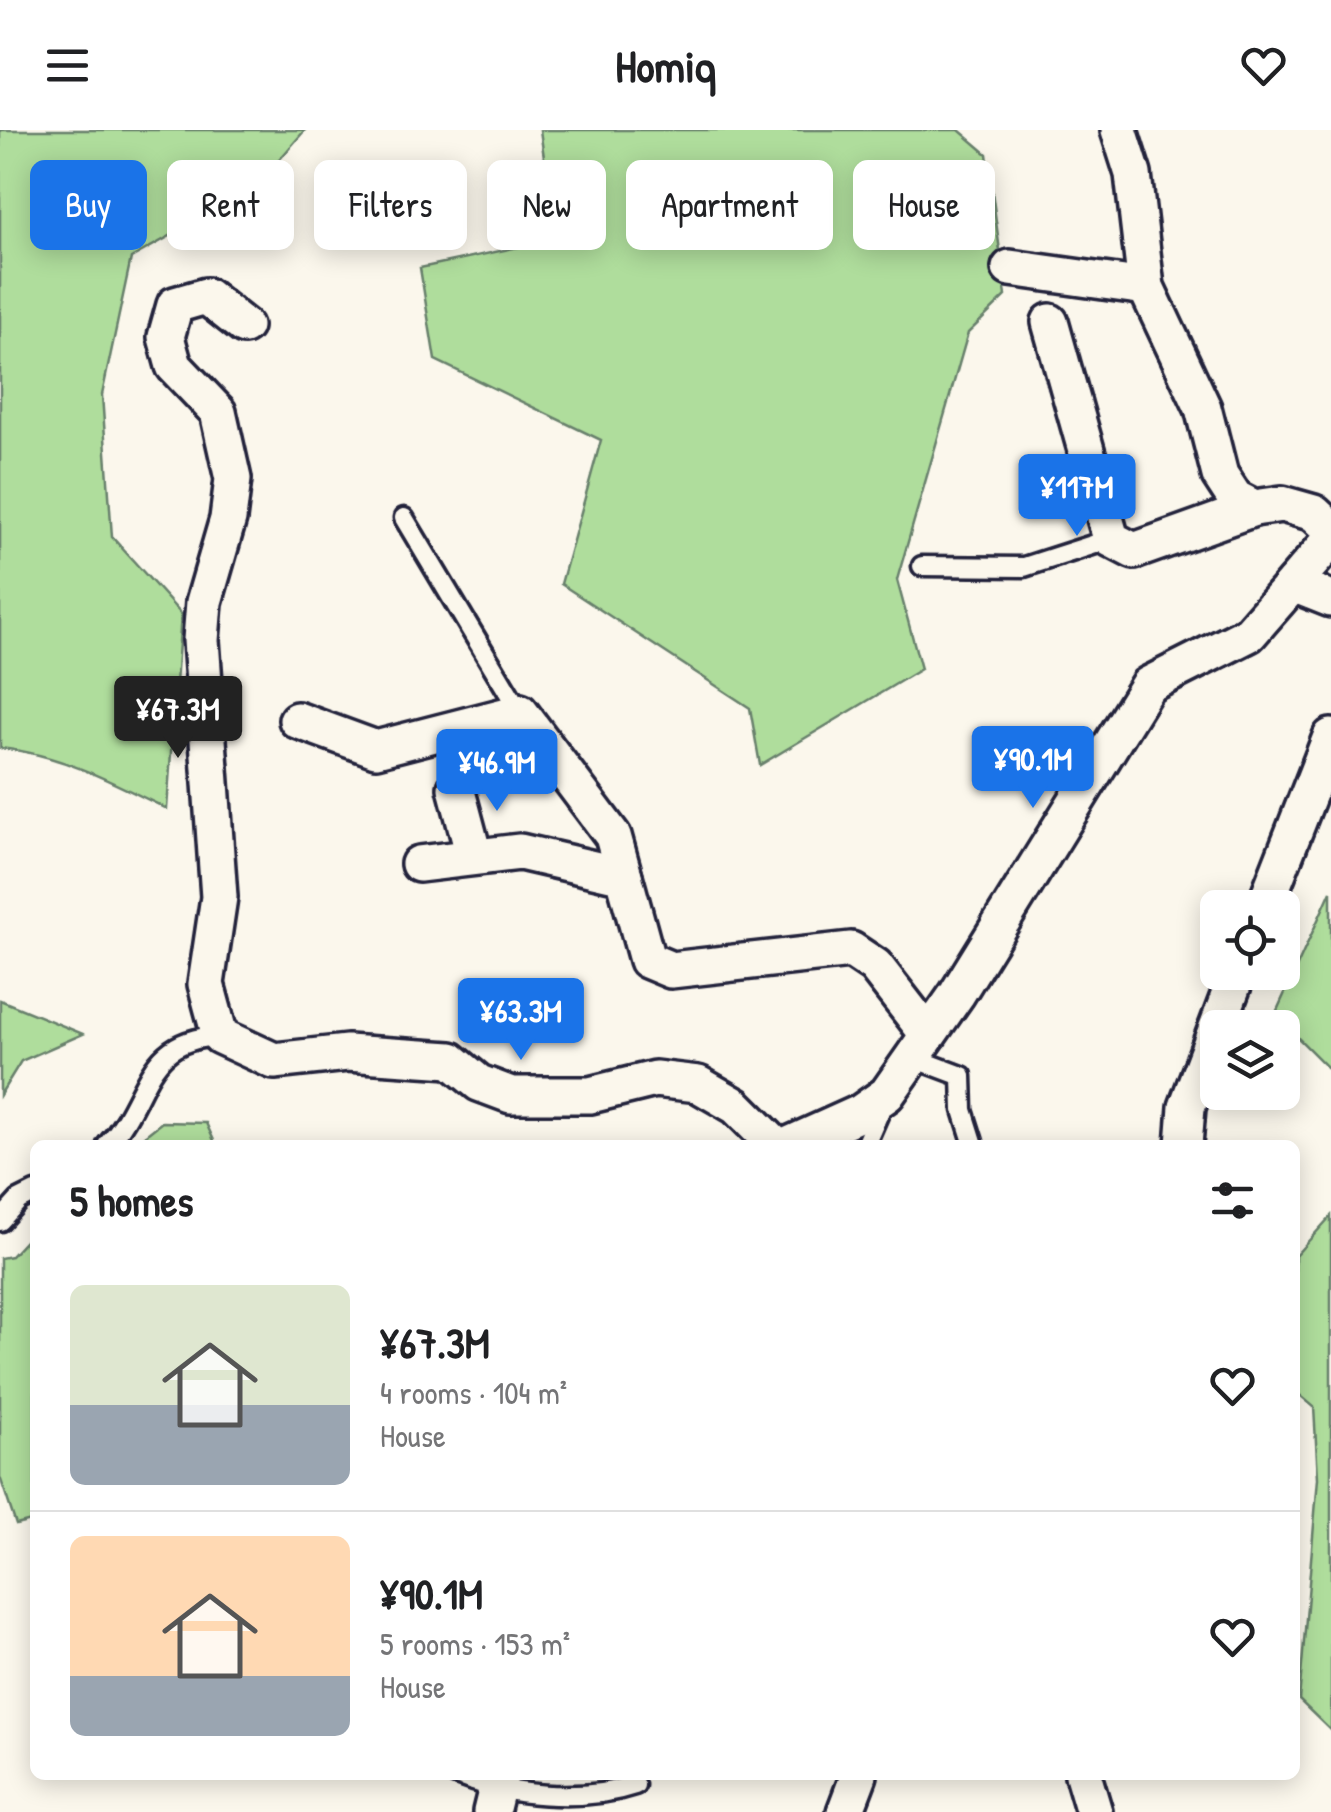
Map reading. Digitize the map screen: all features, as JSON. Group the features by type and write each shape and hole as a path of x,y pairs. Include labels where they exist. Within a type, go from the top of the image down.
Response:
{"street":[{"path":"1119,130 1133,174 1146,287 1203,408 1220,474 1236,498 1254,508"},
{"path":"1010,268 1146,287"},
{"path":"244,326 206,296 175,306 166,337 174,366 218,412 232,478 228,520 204,602 201,640 219,897 206,984 220,1036 274,1061 346,1053 450,1060 479,1083 511,1095 590,1094 655,1079 698,1084 736,1106 770,1140"},
{"path":"1050,322 1111,539 1134,550 1254,508 1282,504 1314,513 1331,529"},
{"path":"800,1140 860,1113 888,1094 957,994 1148,685 1249,634 1331,540"},
{"path":"1292,584 1331,599"},
{"path":"296,720 376,748 520,712 613,836 647,960 671,970 852,950 875,966 921,1046"},
{"path":"1271,890 1331,737"},
{"path":"456,788 474,856"},
{"path":"419,864 520,852 624,876"},
{"path":"1185,1140 1188,1107 1231,990"},
{"path":"845,1812 857,1780"},
{"path":"1084,1780 1094,1812"}],"lane":[{"path":"404,518 520,712"},
{"path":"922,566 1024,567 1111,539"},
{"path":"111,1140 125,1125 160,1056 175,1044 220,1036"},
{"path":"921,1046 962,1076 963,1110 972,1140"},
{"path":"866,1140 888,1094"},
{"path":"0,1221 18,1200 30,1194"},
{"path":"467,1780 496,1793 612,1793 635,1786"}],"green space":[{"path":"0,130 305,130 279,160 167,160 167,238 147,249 147,160 30,160 30,250 145,250 131,258 102,395 112,537 181,614 167,809 65,763 0,748"},
{"path":"540,130 959,130 987,154 988,160 853,160 853,250 995,250 995,214 1006,296 968,333 897,580 921,669 760,765 750,708 561,584 601,440 435,360 420,268 504,250 606,250 606,160 544,160"},
{"path":"1331,891 1331,1071 1300,1040 1300,1010 1277,1010 1286,990 1300,990 1300,960"},
{"path":"0,1000 83,1034 21,1061 0,1095"},
{"path":"162,1122 206,1123 214,1140 139,1140"},
{"path":"1331,1216 1331,1731 1300,1701 1318,1478 1314,1407 1300,1395 1300,1250"},
{"path":"30,1235 30,1521 16,1525 0,1477 0,1258 11,1256"}]}
